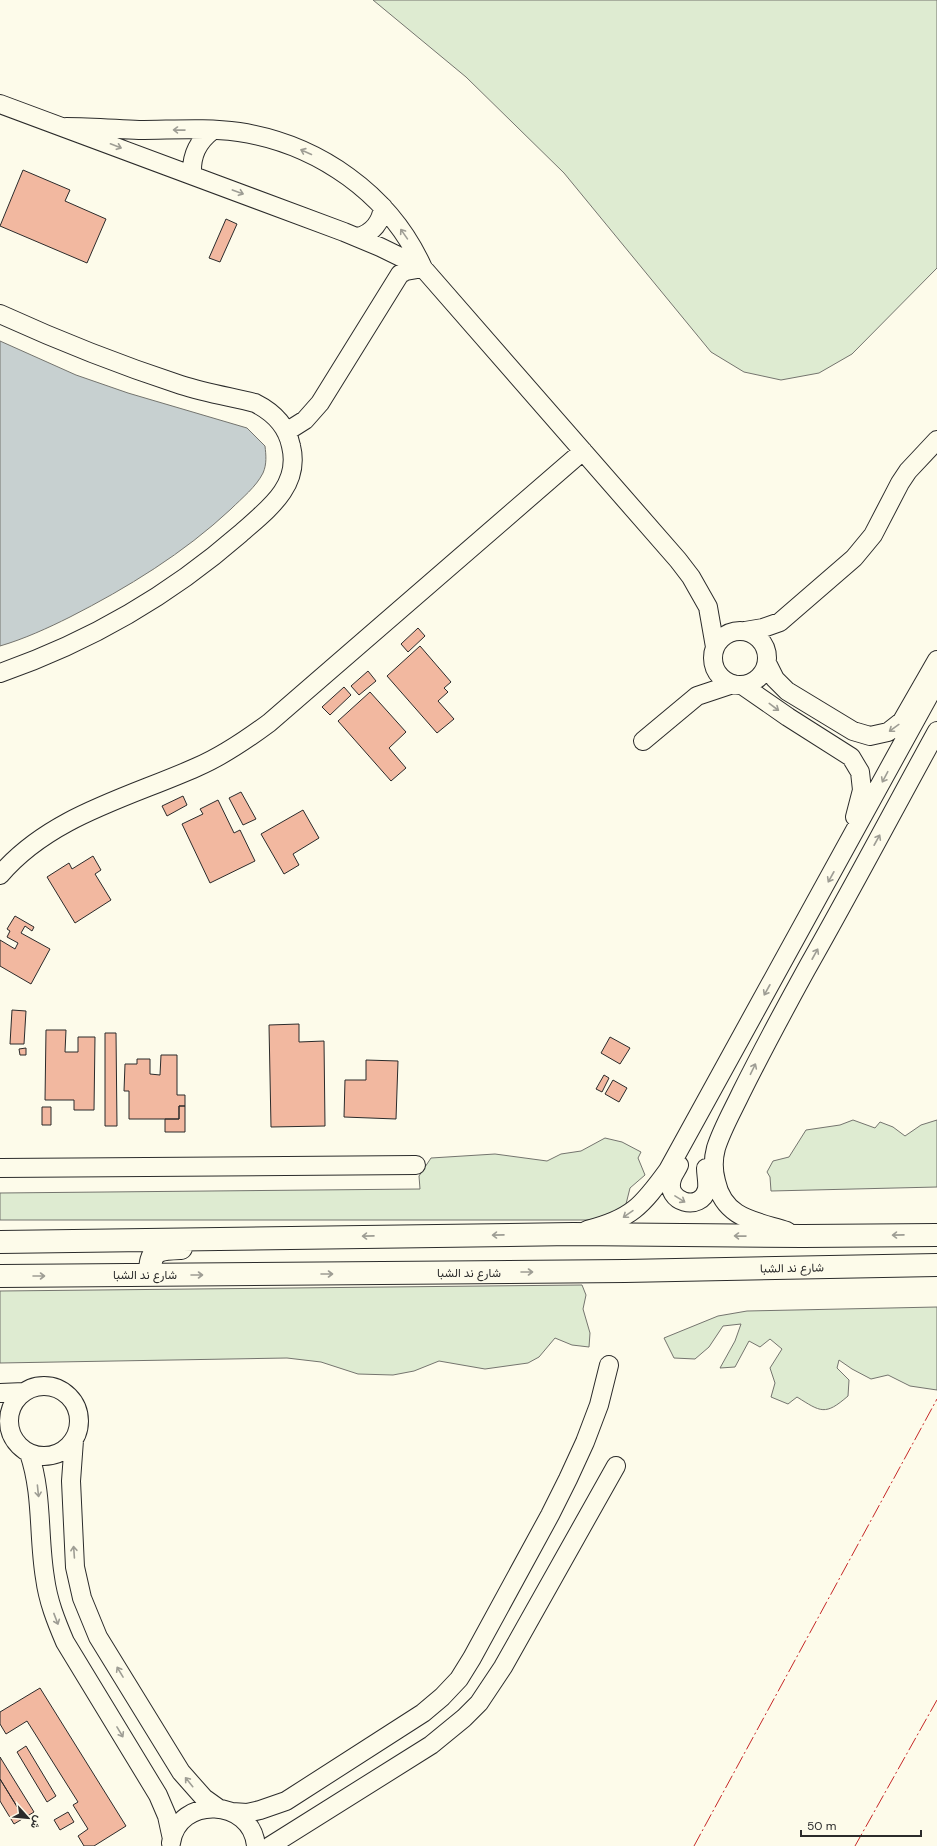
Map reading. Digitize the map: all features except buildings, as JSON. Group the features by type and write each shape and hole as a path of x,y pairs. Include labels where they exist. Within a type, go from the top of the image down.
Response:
{"main road":[{"path":"0,1242 572,1234 803,1236 937,1235"},
{"path":"150,1275 151,1259 157,1251 165,1248 198,1246 207,1239"},
{"name":"شارع ند الشبا","path":"0,1276 634,1271 937,1265"}],"street":[{"path":"0,104 66,127 358,238 423,268"},
{"path":"66,127 213,130 255,135 306,152 353,180 383,207 410,243 423,268 665,544 691,577 708,607 717,672 727,682 738,684 844,751 856,764 860,772 862,790 861,800 852,825 850,843"},
{"path":"192,175 192,160 198,145 204,136 213,130"},
{"path":"358,238 376,227 382,214 383,207"},
{"path":"286,432 305,420 320,403 400,274 406,271 423,268"},
{"path":"0,314 88,351 182,385 255,403 271,413 286,432 293,453 294,464 287,486 276,500 225,547 170,590 116,623 77,642 0,673"},
{"path":"697,696 718,641 729,633 763,628 780,622 864,547 877,528 900,483 908,471 937,440"},
{"path":"0,874 28,848 60,827 101,806 198,767 223,754 252,735 281,713 583,451"},
{"path":"708,607 761,640 775,679 787,691 861,735 870,736 888,732 902,721 937,660"},
{"path":"643,741 697,696 755,680 764,670 780,622"},
{"path":"572,1234 617,1221 638,1207 668,1170 711,1090 850,843 937,681"},
{"path":"803,1236 746,1219 733,1211 723,1199 716,1182 714,1160 721,1137 736,1104 781,1014 937,731"},
{"path":"711,1090 700,1126 672,1179 672,1191 679,1200 684,1203 696,1202 705,1194 707,1188 706,1163 710,1144 717,1126 736,1104"},
{"path":"0,1168 416,1165"},
{"path":"171,1842 178,1825 189,1815 203,1809 247,1813 274,1807 297,1795 424,1713 459,1679 488,1629 568,1479 599,1405 609,1365"},
{"path":"74,1440 65,1449 54,1455 42,1456 29,1453 8,1437 10,1429 9,1415 15,1402 24,1392 34,1387 50,1386 64,1392 72,1399 77,1409 79,1419 78,1430 74,1440 71,1467 74,1551 78,1583 87,1614 98,1637 191,1786 204,1798 244,1820 252,1831 256,1846"},
{"path":"0,1393 24,1392"},
{"path":"29,1453 38,1486 44,1577 54,1615 65,1642 158,1795 167,1816 171,1842"},
{"path":"270,1846 432,1745 464,1718 479,1702 503,1667 616,1466"}],"green space":[{"path":"373,0 937,0 937,268 852,354 819,373 781,380 744,372 711,352 564,173 466,77"},
{"path":"853,1120 875,1128 880,1122 893,1127 905,1136 921,1125 937,1120 937,1187 771,1191 770,1177 767,1172 773,1161 789,1157 806,1130 840,1125"},
{"path":"605,1138 622,1142 641,1152 638,1158 645,1175 630,1188 625,1208 600,1219 0,1220 0,1193 420,1189 419,1176 431,1158 495,1154 547,1161 561,1154 581,1151"},
{"path":"582,1285 586,1295 583,1309 590,1333 589,1347 572,1345 555,1338 539,1357 528,1363 485,1369 439,1361 414,1371 393,1375 358,1374 321,1362 287,1358 0,1363 0,1291"},
{"path":"937,1307 937,1390 910,1386 888,1375 871,1379 839,1360 837,1368 849,1380 848,1396 834,1407 823,1410 812,1406 797,1397 788,1404 771,1397 775,1383 770,1368 782,1349 770,1339 760,1347 749,1341 735,1367 720,1368 735,1341 741,1324 723,1326 709,1347 695,1359 674,1358 664,1338 718,1316 747,1311"}],"shaded area":[{"path":"0,341 76,375 128,393 247,428 265,446 266,460 263,473 257,483 231,509 194,540 154,569 113,594 70,617 36,633 0,646"}],"power":[{"path":"694,1846 937,1399"},
{"path":"855,1846 937,1700"}]}
